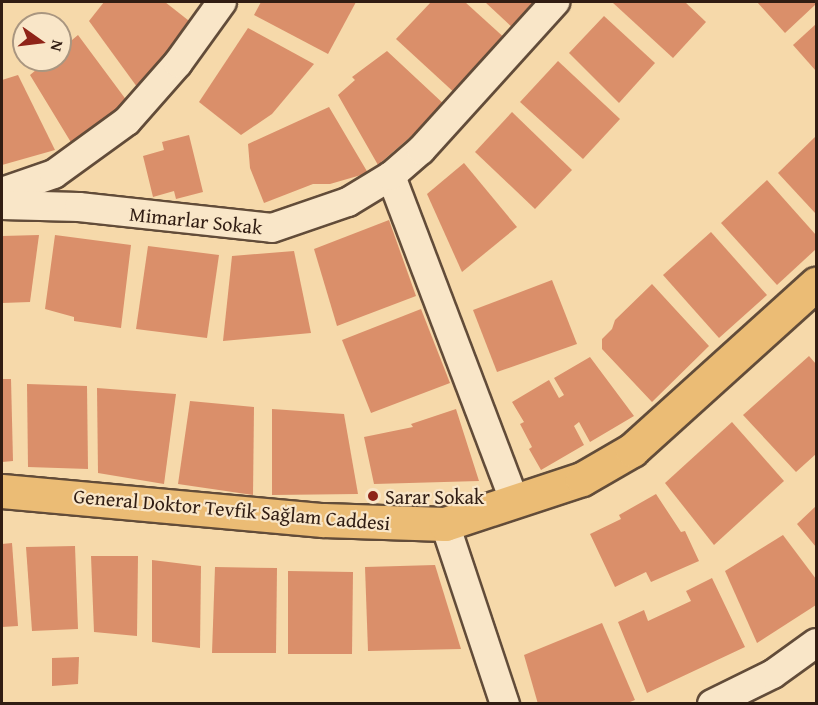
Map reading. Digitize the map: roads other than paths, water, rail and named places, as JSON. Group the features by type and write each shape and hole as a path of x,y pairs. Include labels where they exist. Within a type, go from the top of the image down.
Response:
{"main road":[{"name":"General Doktor Tevfik Sağlam Caddesi","path":"2,491 322,520 445,524 515,503 582,479 632,450 816,284"}],"street":[{"path":"2,192 54,174 127,122 178,63 222,2"},
{"name":"Mimarlar Sokak","path":"2,205 79,207 272,228 348,201 391,176 421,150 555,2"},
{"path":"391,176 515,503"},
{"path":"445,524 505,704"},
{"path":"712,704 773,675 816,643"}],"place":[{"name":"Sarar Sokak","path":"373,496"}]}
